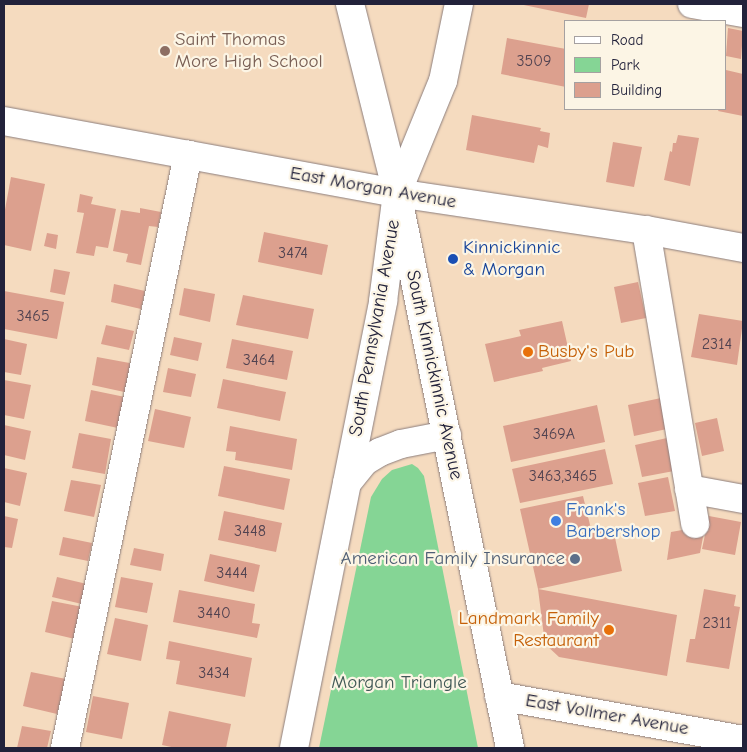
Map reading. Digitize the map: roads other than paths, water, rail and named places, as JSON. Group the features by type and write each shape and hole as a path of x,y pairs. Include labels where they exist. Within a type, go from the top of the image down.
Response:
{"street":[{"name":"South Kinnickinnic Avenue","path":"350,4 397,194 510,748"},
{"name":"South Pennsylvania Avenue","path":"294,748 382,301 397,194 443,81 459,4"},
{"path":"692,4 743,13"},
{"name":"East Morgan Avenue","path":"4,121 397,194 646,230 743,248"},
{"path":"65,748 188,155"},
{"path":"646,230 695,524"},
{"name":"South Pennsylvania Avenue","path":"347,482 365,461 380,452 401,444 447,435"},
{"path":"689,489 743,499"},
{"name":"East Vollmer Avenue","path":"499,696 743,741"}],"place":[{"name":"Saint Thomas More High School","path":"165,51"},
{"name":"Kinnickinnic & Morgan","path":"453,259"},
{"name":"Busby's Pub","path":"528,352"},
{"name":"Frank's Barbershop","path":"556,521"},
{"name":"American Family Insurance","path":"575,559"},
{"name":"Landmark Family Restaurant","path":"609,630"}],"park label":[{"name":"Morgan Triangle","path":"399,683"}]}
